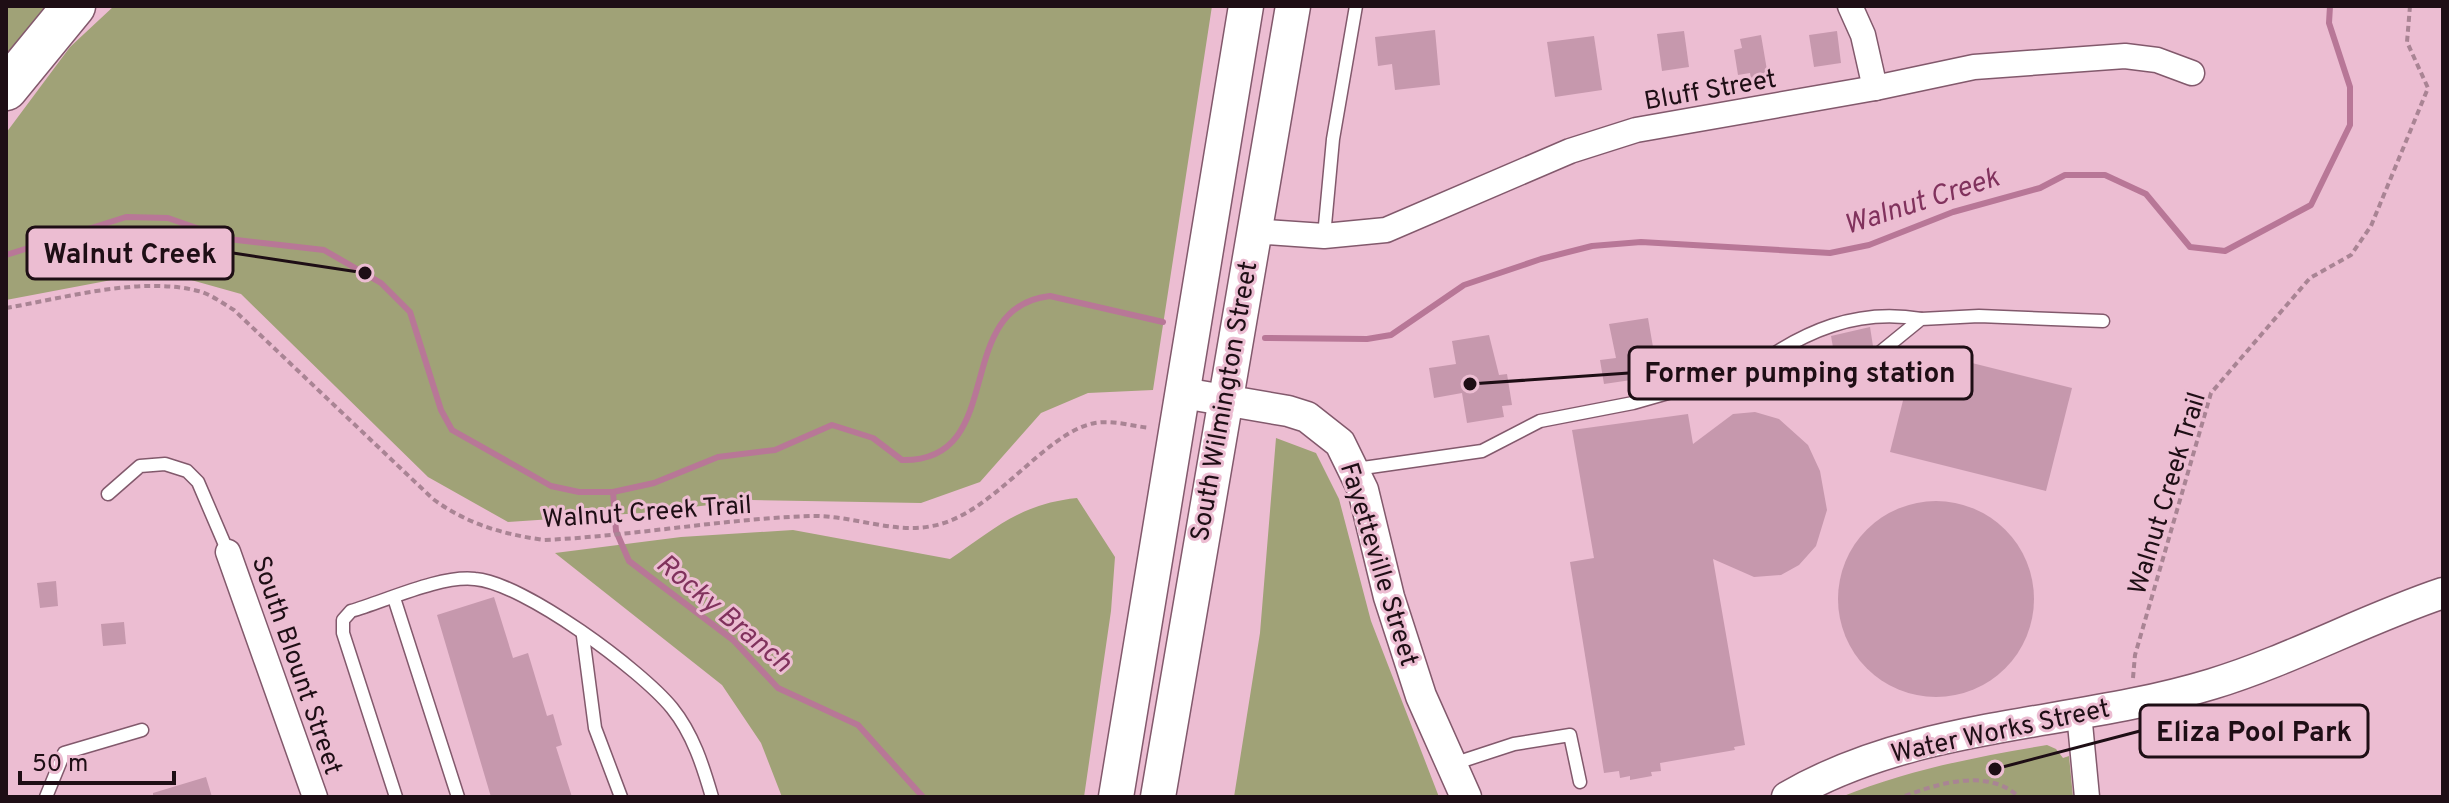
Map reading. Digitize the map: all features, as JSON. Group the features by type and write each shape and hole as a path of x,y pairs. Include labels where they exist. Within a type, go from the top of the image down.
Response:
{"highway":[{"path":"6,89 74,6"}],"main road":[{"name":"South Wilmington Street","path":"1116,797 1246,6"},
{"name":"South Wilmington Street","path":"1158,797 1252,231 1293,6"}],"street":[{"path":"1850,6 1865,44 1875,88"},
{"name":"Bluff Street","path":"1252,231 1324,236 1386,230 1570,151 1636,130 1875,88 1974,67 2125,56 2157,60 2192,73"},
{"name":"Fayetteville Street","path":"1183,393 1307,417 1340,443 1356,469 1389,597 1421,696 1466,797"},
{"name":"South Blount Street","path":"228,552 315,797"},
{"name":"Water Works Street","path":"1787,797 1839,771 1906,747 2213,684 2443,593"},
{"path":"2079,713 2087,797"}],"lane":[{"path":"1324,236 1343,69 1356,6"},
{"path":"1752,369 1785,345 1841,322 1889,314 1921,319 1979,316 2103,321"},
{"path":"1356,469 1482,451 1540,421 1633,403 1752,369 1846,369 1878,354 1921,319"},
{"path":"108,494 140,466 165,464 187,471 198,482 228,552"},
{"path":"396,797 342,628 343,620 351,611 458,578 477,579 523,596 647,681 674,711 699,755 712,797"},
{"path":"394,598 458,797"},
{"path":"583,636 595,728 621,797"},
{"path":"46,797 64,753 142,730"},
{"path":"1450,765 1514,744 1570,735 1580,782"}],"path":[{"name":"Walnut Creek Trail","path":"2131,684 2135,655 2211,393 2310,278 2351,255 2371,226 2428,88 2407,42 2410,6"},
{"name":"Walnut Creek Trail","path":"6,308 108,289 179,288 205,293 234,310 454,515 508,535 544,540 818,516 913,528 934,526 974,508 1081,428 1107,422 1158,428"},
{"path":"1905,796 1931,786 1983,781 2009,788 2019,797"}],"green space":[{"path":"6,6 55,6 6,65"},
{"path":"114,6 1212,6 1153,390 1088,393 1041,413 980,482 921,503 752,500 641,513 508,522 428,477 241,294 159,271 6,300 6,133 70,47"},
{"path":"1276,438 1316,453 1339,499 1371,621 1439,797 1234,797 1260,633"},
{"path":"1077,498 1115,557 1111,611 1084,797 782,797 761,743 722,685 555,553 681,537 793,530 950,559 1009,519 1040,506"},
{"path":"2047,745 2056,749 2063,758 2069,756 2073,797 1841,797 1942,765"}],"building":[{"path":"1435,30 1440,85 1395,90 1392,64 1378,66 1375,37"},
{"path":"1684,31 1689,67 1662,71 1657,34"},
{"path":"1837,31 1841,63 1814,67 1809,35"},
{"path":"1761,35 1768,76 1751,79 1750,73 1738,75 1734,50 1742,48 1740,39"},
{"path":"1594,36 1602,90 1555,97 1547,42"},
{"path":"1648,318 1653,347 1634,350 1638,379 1604,384 1600,360 1616,358 1609,324"},
{"path":"1870,327 1873,346 1834,353 1831,336"},
{"path":"1489,335 1499,375 1507,374 1512,405 1502,406 1504,417 1467,423 1462,393 1434,398 1429,368 1456,364 1452,341"},
{"path":"1916,349 2072,388 2046,491 1890,452"},
{"path":"1755,412 1779,419 1808,445 1820,471 1827,510 1816,546 1799,565 1781,575 1754,577 1713,559 1745,745 1734,747 1735,750 1660,763 1661,771 1651,772 1652,776 1630,780 1630,776 1620,778 1619,771 1604,773 1570,562 1594,558 1572,430 1688,414 1693,444 1733,414"},
{"path":"1936,501 1973,509 2005,530 2026,562 2034,599 2026,636 2005,668 1973,689 1936,697 1899,689 1867,668 1846,636 1838,599 1846,562 1867,530 1899,509"},
{"path":"56,581 58,606 40,608 37,583"},
{"path":"494,597 513,658 528,653 547,716 553,714 562,745 556,747 572,797 491,797 437,615"},
{"path":"124,622 126,644 103,646 101,624"},
{"path":"206,777 212,797 153,797 153,793"}],"waterway":[{"name":"Walnut Creek","path":"1265,338 1367,339 1391,335 1464,285 1541,259 1592,246 1641,242 1830,253 1869,245 1953,212 2040,188 2065,175 2105,175 2146,194 2190,247 2225,251 2311,205 2350,125 2350,87 2329,23 2330,6"},
{"name":"Walnut Creek","path":"6,255 126,217 168,218 228,239 324,250 381,283 410,312 441,410 452,430 551,486 579,492 613,492 654,483 718,457 775,450 832,425 873,438 902,460 935,454 956,437 970,412 987,353 999,327 1019,306 1050,296 1163,322"},
{"name":"Rocky Branch","path":"613,492 616,531 629,561 733,640 778,688 858,725 923,797"}],"place":[{"name":"Walnut Creek","path":"365,273"},
{"name":"Former pumping station","path":"1470,384"},
{"name":"Eliza Pool Park","path":"1995,769"}]}
